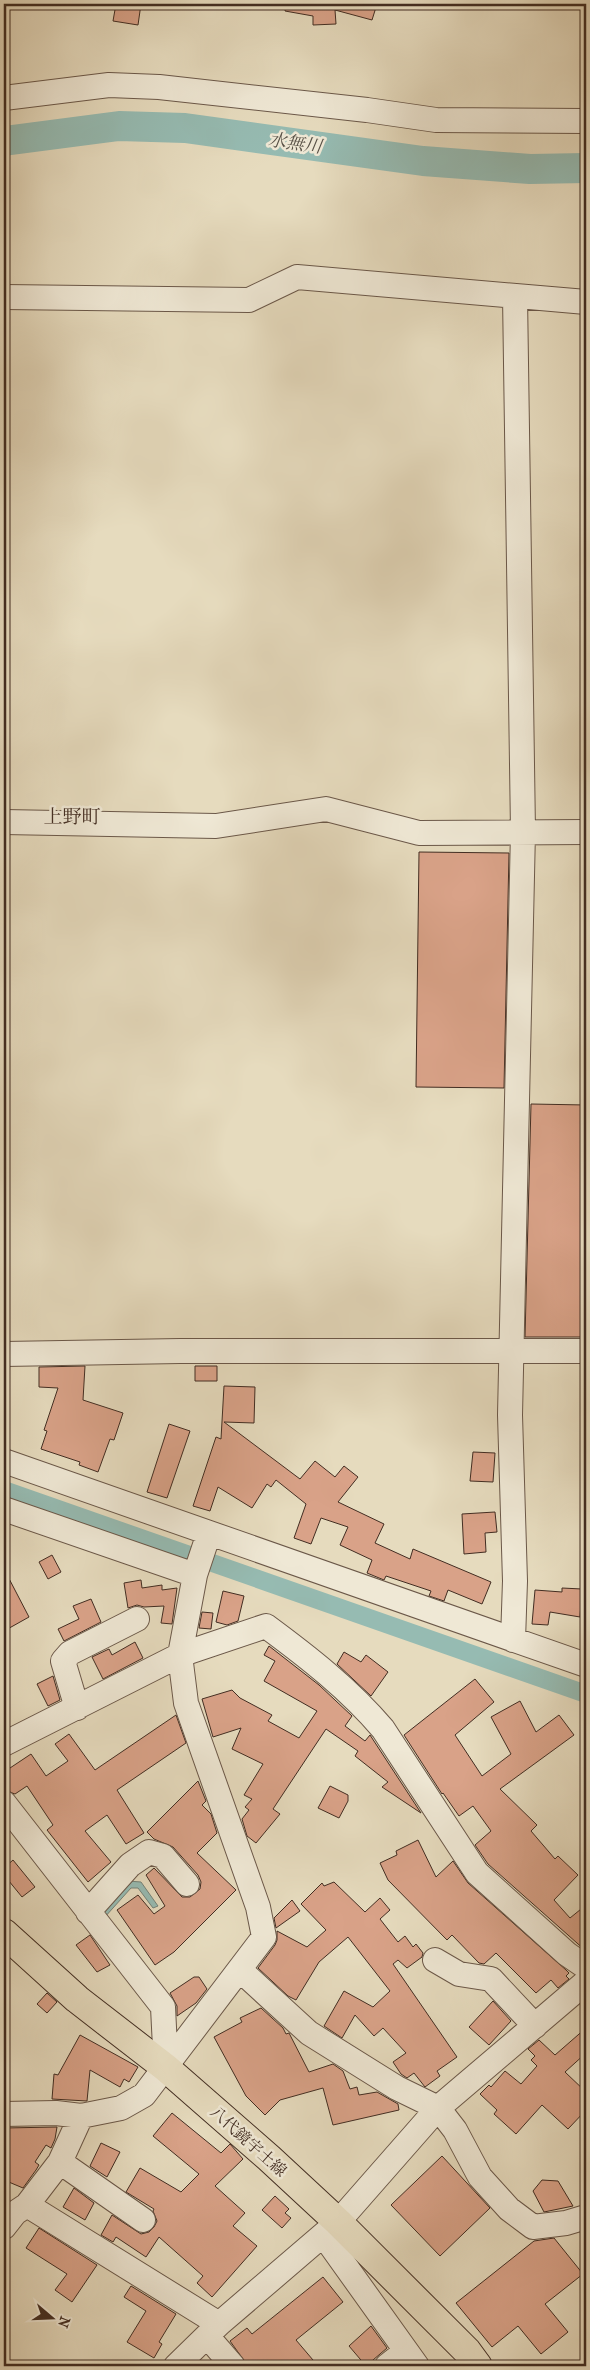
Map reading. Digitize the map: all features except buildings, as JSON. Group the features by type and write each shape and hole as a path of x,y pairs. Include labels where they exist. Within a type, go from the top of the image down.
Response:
{"main road":[{"name":"八代鏡宇土線","path":"4,1933 77,1999 166,2068 269,2158 331,2229 467,2351 478,2366"}],"street":[{"path":"4,98 110,85 158,87 367,110 436,120 586,121"},
{"path":"4,297 249,300 297,278 586,302"},
{"path":"513,1640 515,1581 510,1415 513,1351 523,831 515,296"},
{"path":"4,822 216,826 326,808 419,833 586,832"},
{"path":"4,1354 180,1351 586,1351"},
{"path":"4,1461 586,1665"},
{"path":"4,1509 195,1575"},
{"path":"4,2114 56,2113 81,2116 121,2108 144,2094 166,2068 264,1938 258,1906 186,1703 180,1655 195,1575 209,1534"},
{"path":"77,1708 63,1661 70,1653 137,1619"},
{"path":"4,1744 180,1655 266,1626 314,1661 365,1708 383,1730 477,1873 567,1954 586,1967"},
{"path":"4,1803 163,2008 166,2068"},
{"path":"88,1912 130,1865 149,1852 163,1856 187,1884"},
{"path":"435,1960 459,1974 491,1979 535,2026"},
{"path":"240,1970 309,2034 397,2088 438,2108 455,2130 480,2177 509,2209 533,2226 566,2223 586,2217"},
{"path":"176,2366 213,2330 331,2229 438,2108 586,1982"},
{"path":"4,2227 15,2213 27,2205 60,2162 81,2116"},
{"path":"60,2162 143,2220"},
{"path":"27,2205 213,2330 233,2366"},
{"path":"331,2229 411,2359 387,2366"}],"water":[{"path":"128,1881 141,1882 158,1906 153,1908 138,1888 131,1888 104,1918 97,1914"}],"waterway":[{"name":"水無川","path":"4,141 119,126 185,128 423,161 530,169 586,168"},
{"path":"4,1490 586,1694"}],"district":[{"name":"上野町","path":"72,816"}]}
